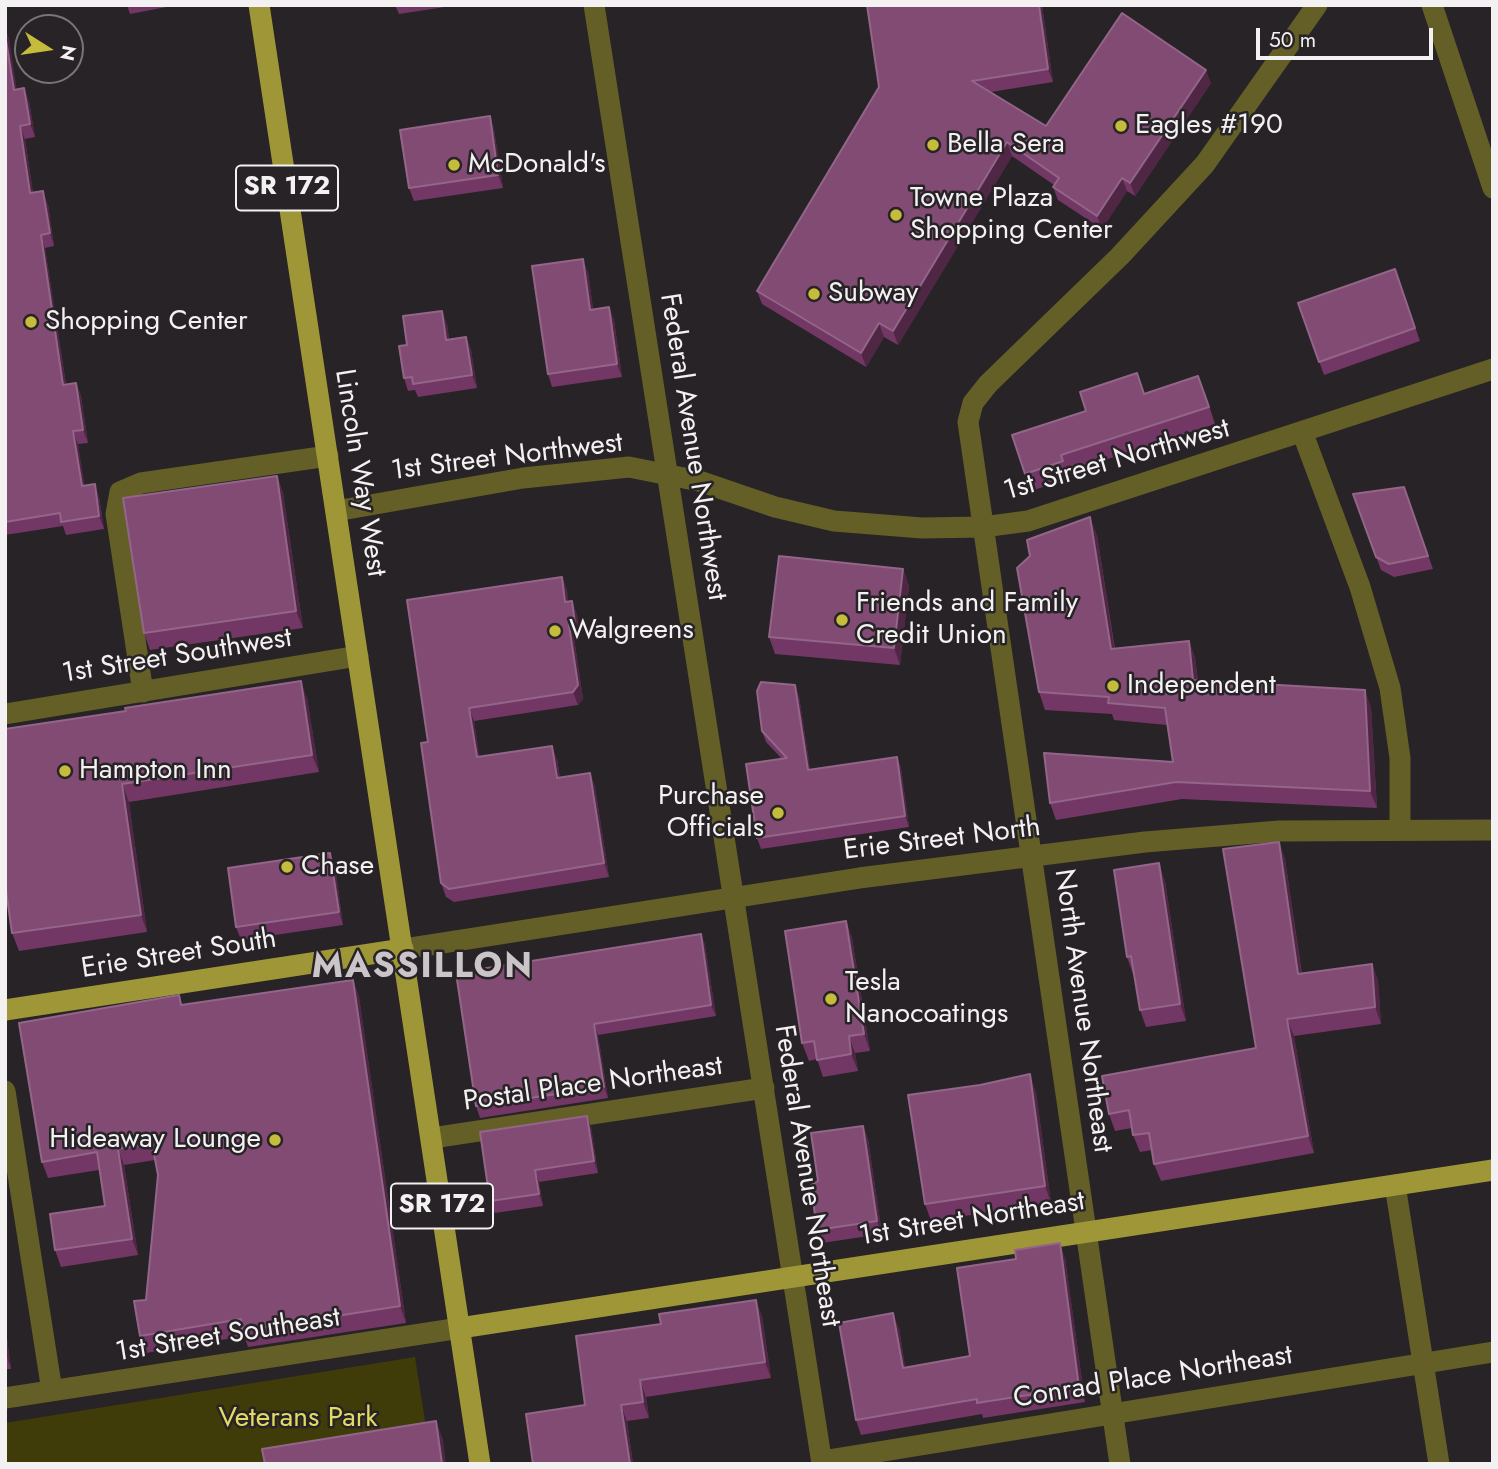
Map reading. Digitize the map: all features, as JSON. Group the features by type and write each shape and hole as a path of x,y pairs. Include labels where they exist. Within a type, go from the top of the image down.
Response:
{"main road":[{"name":"Lincoln Way West","path":"259,5 403,949"},
{"name":"Erie Street South","path":"5,1010 403,949"},
{"name":"SR 172","path":"403,949 480,1464"},
{"name":"1st Street Northeast","path":"460,1328 1493,1170"}],"street":[{"name":"Federal Avenue Northwest","path":"594,5 734,897"},
{"name":"North Avenue Northeast","path":"1120,1464 968,422 973,403 988,384 1144,232 1205,164 1317,5"},
{"path":"1432,5 1493,188"},
{"name":"1st Street Northwest","path":"336,511 436,491 620,467 666,472 775,507 834,521 882,526 983,527 1059,514 1493,369"},
{"path":"1303,434 1360,587 1390,688 1400,758 1400,830"},
{"path":"143,692 116,514 120,492 141,483 328,456"},
{"name":"1st Street Southwest","path":"5,713 358,656"},
{"name":"Erie Street North","path":"403,949 734,897 1212,834 1493,830"},
{"name":"Federal Avenue Northeast","path":"734,897 822,1462"},
{"name":"Postal Place Northeast","path":"432,1138 764,1088"},
{"path":"5,1091 52,1391"},
{"path":"1395,1185 1439,1464"},
{"name":"1st Street Southeast","path":"5,1398 460,1328"},
{"name":"Conrad Place Northeast","path":"822,1462 1493,1352"}],"green space":[{"name":"Veterans Park","path":"415,1357 428,1440 283,1464 5,1464 5,1423"}],"building":[{"name":"Towne Plaza Shopping Center","path":"867,5 1039,5 1048,69 972,81 1046,126 1122,13 1206,70 1130,183 1122,178 1097,216 1053,187 1059,178 1007,142 893,331 879,323 861,353 757,291 879,87"},
{"name":"Shopping Center","path":"5,34 14,90 24,88 30,124 20,126 30,193 43,191 50,233 41,235 63,385 76,383 83,430 73,431 82,486 95,484 99,516 61,522 60,513 5,522"},
{"name":"McDonald's","path":"490,116 498,175 409,188 400,130"},
{"path":"583,259 590,310 609,307 617,364 548,374 532,266"},
{"path":"1395,269 1415,328 1319,362 1298,303"},
{"path":"442,311 446,340 466,337 472,375 413,384 412,377 404,378 399,346 407,345 403,316"},
{"path":"1137,373 1144,394 1198,376 1209,407 1061,455 1063,461 1025,474 1012,435 1086,411 1080,392"},
{"path":"277,476 296,611 144,633 123,498"},
{"path":"1404,487 1428,556 1389,564 1376,557 1353,494"},
{"name":"Independent","path":"1090,517 1111,649 1189,641 1193,680 1365,690 1370,791 1176,782 1050,803 1044,753 1173,762 1165,708 1108,703 1109,697 1039,692 1017,568 1030,556 1027,540"},
{"name":"Friends and Family Credit Union","path":"779,556 903,569 894,648 769,637"},
{"path":"562,577 565,602 572,601 575,624 569,625 578,685 573,692 469,708 477,757 552,746 557,778 590,773 604,863 449,889 441,883 421,743 428,742 407,600"},
{"path":"301,681 312,755 122,784 141,915 12,933 5,883 5,729"},
{"path":"761,682 795,685 808,770 897,757 905,816 757,838 746,764 787,758 762,731 757,691"},
{"path":"1279,842 1298,974 1372,964 1375,1007 1287,1019 1308,1136 1154,1164 1149,1133 1133,1135 1129,1110 1109,1114 1102,1076 1256,1048 1223,849"},
{"path":"330,853 339,912 236,927 228,868"},
{"path":"1159,863 1180,1004 1140,1010 1131,956 1127,957 1114,870"},
{"name":"Tesla Nanocoatings","path":"846,921 864,1034 849,1036 851,1054 817,1060 814,1041 802,1043 785,931"},
{"path":"701,934 711,1005 594,1024 604,1087 476,1106 456,973"},
{"path":"353,980 400,1306 242,1331 241,1319 140,1336 134,1301 146,1300 158,1175 152,1143 118,1149 132,1239 55,1250 50,1214 105,1206 97,1152 42,1162 19,1023 179,995 181,1005"},
{"path":"1030,1074 1045,1186 925,1204 908,1095 980,1085"},
{"path":"587,1116 594,1161 535,1170 539,1194 490,1201 480,1132"},
{"path":"863,1126 877,1221 817,1230 811,1185 818,1181 811,1133"},
{"path":"1060,1243 1079,1387 977,1403 977,1399 856,1420 839,1323 893,1313 903,1368 970,1356 957,1268 1016,1259 1015,1250"},
{"path":"756,1300 765,1362 640,1380 643,1402 621,1405 630,1464 533,1464 526,1414 585,1405 576,1336 661,1324 659,1314"},
{"path":"436,1421 442,1464 265,1464 262,1449"}],"place":[{"name":"Eagles #190","path":"1121,126"},
{"name":"Bella Sera","path":"933,145"},
{"name":"McDonald's","path":"454,165"},
{"name":"Towne Plaza Shopping Center","path":"896,215"},
{"name":"Subway","path":"814,294"},
{"name":"Shopping Center","path":"31,322"},
{"name":"Friends and Family Credit Union","path":"842,620"},
{"name":"Walgreens","path":"555,631"},
{"name":"Independent","path":"1113,686"},
{"name":"Hampton Inn","path":"65,771"},
{"name":"Purchase Officials","path":"778,813"},
{"name":"Chase","path":"287,867"},
{"name":"Tesla Nanocoatings","path":"831,999"},
{"name":"Hideaway Lounge","path":"275,1140"}],"district":[{"name":"MASSILLON","path":"423,969"}]}
